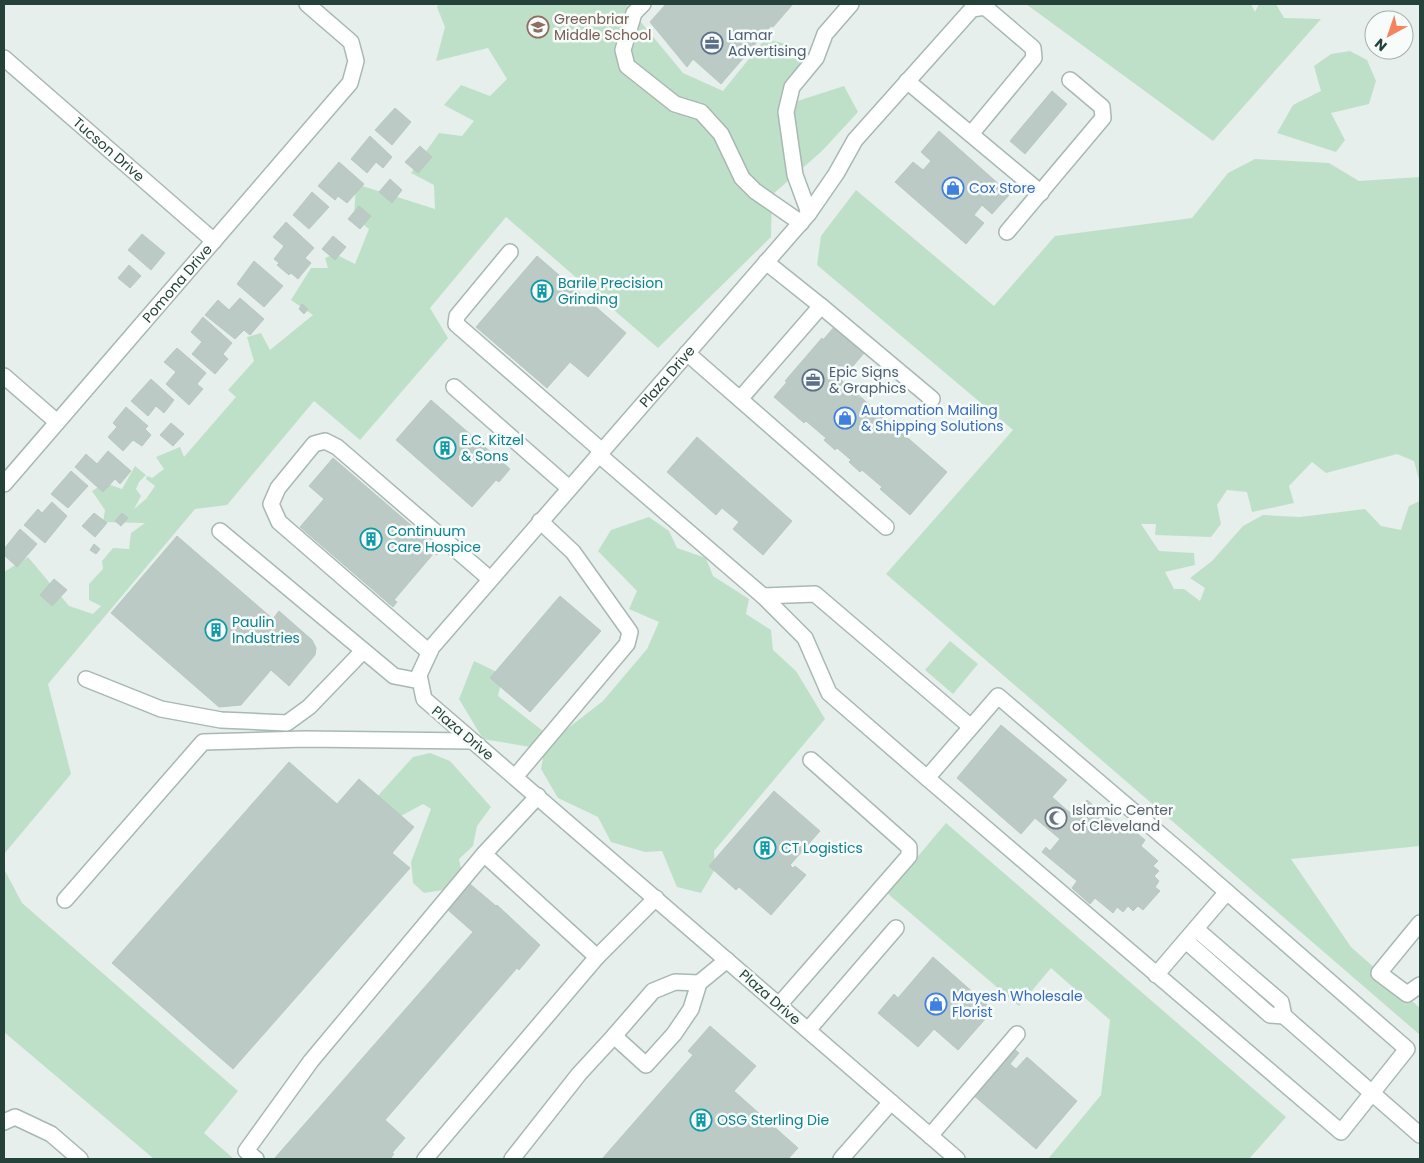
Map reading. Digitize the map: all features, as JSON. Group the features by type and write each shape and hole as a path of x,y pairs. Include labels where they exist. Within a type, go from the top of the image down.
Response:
{"street":[{"name":"Pomona Drive","path":"4,484 350,83 356,61 351,42 307,4"},
{"path":"643,4 634,14 623,50 627,66 675,104 701,112 721,134 742,178 755,191 805,218"},
{"path":"805,218 795,176 786,112 792,87 816,58 825,34 851,4"},
{"name":"Plaza Drive","path":"957,1159 424,699 419,675 429,652 490,579 805,218 836,174 855,140 972,9 985,7 1033,48 1034,58 971,134"},
{"name":"Tucson Drive","path":"4,58 214,241"},
{"path":"1007,232 1103,118 1102,107 1070,80"},
{"path":"908,81 1041,193"},
{"path":"510,252 458,316 456,324 764,596 805,638 829,693 927,778 1156,975 1341,1132 1407,1050 1228,892 998,696 927,778"},
{"path":"766,262 932,399"},
{"path":"740,399 820,306"},
{"path":"687,352 886,527"},
{"path":"4,376 57,422"},
{"path":"454,387 569,488"},
{"path":"429,652 279,522 270,504 278,488 314,444 325,442 337,447 490,579"},
{"path":"515,777 627,644 630,632 573,552 540,521"},
{"path":"220,531 394,676 420,681"},
{"path":"764,596 815,594 971,727"},
{"path":"86,679 161,710 220,720 287,723 310,707 363,651"},
{"path":"65,900 202,742 304,739 472,741"},
{"path":"779,1005 909,856 909,847 811,760"},
{"path":"256,1159 246,1151 310,1061 484,854 538,796"},
{"path":"484,854 597,957"},
{"path":"1156,975 1228,892"},
{"path":"425,1159 597,957 656,898"},
{"path":"1420,923 1379,973 1407,994 1420,985"},
{"path":"808,1030 896,928"},
{"path":"1196,929 1281,1002 1284,1016 1420,1135"},
{"path":"1186,941 1270,1015 1284,1016"},
{"path":"614,1036 646,1065 674,1034 691,1008 699,983 727,960"},
{"path":"512,1159 579,1074 653,991 675,982 699,983"},
{"path":"930,1136 1017,1034"},
{"path":"841,1159 891,1102"},
{"path":"4,1122 16,1117 51,1134 80,1159"}],"green space":[{"path":"439,4 626,4 683,73 723,91 765,39 808,49 785,105 844,86 858,112 822,151 772,195 771,237 658,348 506,217 430,308 448,338 360,440 314,401 227,505 195,509 48,684 71,774 4,854 4,572 28,557 69,606 93,614 101,606 89,600 89,584 103,569 102,561 113,548 129,549 131,533 145,523 103,522 105,510 92,491 105,483 122,489 135,466 146,475 139,482 136,489 141,496 134,509 146,499 155,486 146,479 147,476 152,478 164,469 156,457 180,447 184,457 236,397 228,390 254,361 247,337 261,333 270,350 313,315 291,300 311,268 328,268 325,258 335,254 355,264 369,229 354,217 356,184 435,209 434,185 411,173 439,133 462,136 474,121 444,105 461,85 490,96 507,79 488,48 436,61 445,27 437,7"},
{"path":"1026,4 1251,4 1255,12 1259,4 1276,4 1284,18 1321,19 1213,141"},
{"path":"1350,51 1367,60 1376,81 1369,104 1331,113 1345,140 1336,152 1277,133 1293,105 1321,91 1314,66 1331,54"},
{"path":"1255,159 1329,163 1359,181 1420,177 1420,483 1414,461 1397,454 1326,473 1312,462 1289,486 1294,503 1252,512 1247,492 1227,490 1217,505 1221,524 1211,537 1155,535 1156,524 1141,524 1159,551 1194,553 1195,565 1165,572 1174,589 1184,589 1200,601 1205,588 1190,578 1212,561 1243,526 1263,515 1300,517 1365,509 1381,526 1401,530 1409,506 1420,501 1420,846 1291,859 1351,947 1420,1008 1420,1035 886,574 1013,430 817,265 821,236 856,190 994,306 1055,236 1192,218 1228,173"},
{"path":"649,517 669,531 677,548 706,558 713,576 749,599 746,614 771,630 773,650 796,671 825,719 714,851 715,869 701,893 677,887 662,851 645,852 611,842 598,817 558,798 541,769 545,746 603,701 647,649 659,622 629,609 637,591 598,551 611,530"},
{"path":"950,641 978,664 953,694 925,670"},
{"path":"474,661 503,675 498,696 543,731 530,747 483,739 459,699"},
{"path":"430,753 450,761 491,807 477,826 473,846 459,859 461,869 449,889 424,893 413,883 411,862 431,809 423,804 397,818 375,799 413,757"},
{"path":"946,823 1286,1117 1249,1159 1048,1159 1101,1095 1110,1020 1051,968 1019,1006 887,893"},
{"path":"4,869 22,903 238,1091 204,1133 234,1159 154,1159 4,1032"}],"building":[{"name":"Lamar Advertising","path":"666,4 793,4 773,27 771,26 721,84 693,59 687,67 650,22"},
{"path":"1052,91 1067,104 1025,154 1010,141"},
{"path":"395,108 411,122 392,145 375,130"},
{"name":"Cox Store","path":"939,131 1010,194 992,214 982,205 974,215 984,223 966,244 895,182 913,162 923,170 931,161 921,152"},
{"path":"370,136 392,157 383,168 376,162 367,173 351,159"},
{"path":"420,146 432,157 418,173 405,162"},
{"path":"339,162 364,184 347,203 338,196 335,200 318,186"},
{"path":"390,179 402,190 392,203 379,192"},
{"path":"312,192 329,207 309,229 293,215"},
{"path":"359,206 371,216 360,229 348,219"},
{"path":"286,222 314,248 305,258 311,263 298,279 291,273 289,275 277,265 279,263 274,259 284,246 273,237"},
{"path":"142,234 165,253 151,270 128,250"},
{"path":"333,236 346,247 335,260 322,249"},
{"name":"Barile Precision Grinding","path":"537,256 626,333 588,377 570,362 547,388 476,327"},
{"path":"254,261 283,286 264,307 237,284"},
{"path":"129,265 141,276 130,288 118,278"},
{"path":"240,298 264,319 250,335 244,330 235,339 205,315 218,300 229,310"},
{"path":"302,304 308,309 304,314 299,309"},
{"path":"203,317 232,343 223,354 228,359 215,374 192,354 202,342 191,332"},
{"path":"835,326 865,352 841,380 947,472 910,515 880,489 882,487 862,470 860,472 849,462 851,460 824,440 826,438 806,421 804,423 774,397 787,382 785,381 822,338 823,340"},
{"path":"177,348 206,373 197,384 203,389 189,405 166,384 176,372 164,362"},
{"path":"151,379 174,400 164,413 156,406 148,416 131,401"},
{"name":"E.C. Kitzel & Sons","path":"431,400 510,469 499,482 496,480 472,507 396,440"},
{"path":"126,407 148,426 145,429 151,435 142,446 133,440 123,451 108,437 117,427 113,423"},
{"path":"171,423 184,434 173,446 160,435"},
{"path":"697,437 792,521 763,555 733,529 739,522 722,508 716,515 667,472"},
{"path":"108,451 131,471 120,484 115,479 103,492 75,467 86,454 97,464"},
{"name":"Continuum Care Hospice","path":"333,458 441,551 437,555 434,553 394,600 397,602 393,607 300,527 324,499 309,486"},
{"path":"71,471 88,486 68,508 51,494"},
{"path":"52,502 67,516 45,543 24,525 38,509 42,513"},
{"path":"94,513 107,523 95,537 82,526"},
{"path":"122,513 128,518 121,526 115,521"},
{"path":"20,529 37,544 17,567 4,555 4,549"},
{"name":"Paulin Industries","path":"177,536 273,619 279,611 312,640 316,648 315,655 289,686 271,670 241,705 219,707 111,613"},
{"path":"94,544 100,549 96,554 90,550"},
{"path":"54,579 67,590 52,606 40,595"},
{"path":"560,596 601,631 530,712 490,678"},
{"name":"Islamic Center of Cleveland","path":"1001,725 1067,780 1052,797 1077,819 1087,808 1084,804 1087,800 1121,829 1126,824 1145,840 1141,846 1158,861 1153,866 1159,871 1154,876 1159,881 1155,887 1160,891 1143,910 1138,906 1133,911 1128,906 1123,912 1117,907 1113,913 1095,898 1090,904 1072,888 1077,881 1042,852 1046,847 1050,851 1060,839 1035,818 1021,834 957,778"},
{"path":"289,762 337,804 359,779 414,827 392,853 410,868 233,1069 112,963"},
{"name":"CT Logistics","path":"774,791 820,831 790,865 793,868 795,866 806,875 771,915 739,887 736,890 709,866"},
{"path":"470,884 497,905 540,945 519,970 517,968 385,1120 405,1138 392,1153 394,1154 390,1159 274,1159 473,932 448,910"},
{"name":"Mayesh Wholesale Florist","path":"933,957 993,1010 958,1050 934,1029 918,1047 878,1013 894,994 898,998"},
{"name":"OSG Sterling Die","path":"710,1026 756,1066 734,1091 798,1148 788,1159 602,1159 693,1055 688,1051"},
{"path":"1013,1048 1019,1053 1010,1064 1016,1069 1027,1057 1077,1101 1036,1149 972,1094"}],"place":[{"name":"Greenbriar Middle School","path":"538,27"},
{"name":"Lamar Advertising","path":"712,43"},
{"name":"Cox Store","path":"953,188"},
{"name":"Barile Precision Grinding","path":"542,291"},
{"name":"Epic Signs & Graphics","path":"813,380"},
{"name":"Automation Mailing & Shipping Solutions","path":"845,418"},
{"name":"E.C. Kitzel & Sons","path":"445,448"},
{"name":"Continuum Care Hospice","path":"371,539"},
{"name":"Paulin Industries","path":"216,630"},
{"name":"Islamic Center of Cleveland","path":"1056,818"},
{"name":"CT Logistics","path":"765,848"},
{"name":"Mayesh Wholesale Florist","path":"936,1004"},
{"name":"OSG Sterling Die","path":"701,1120"}]}
